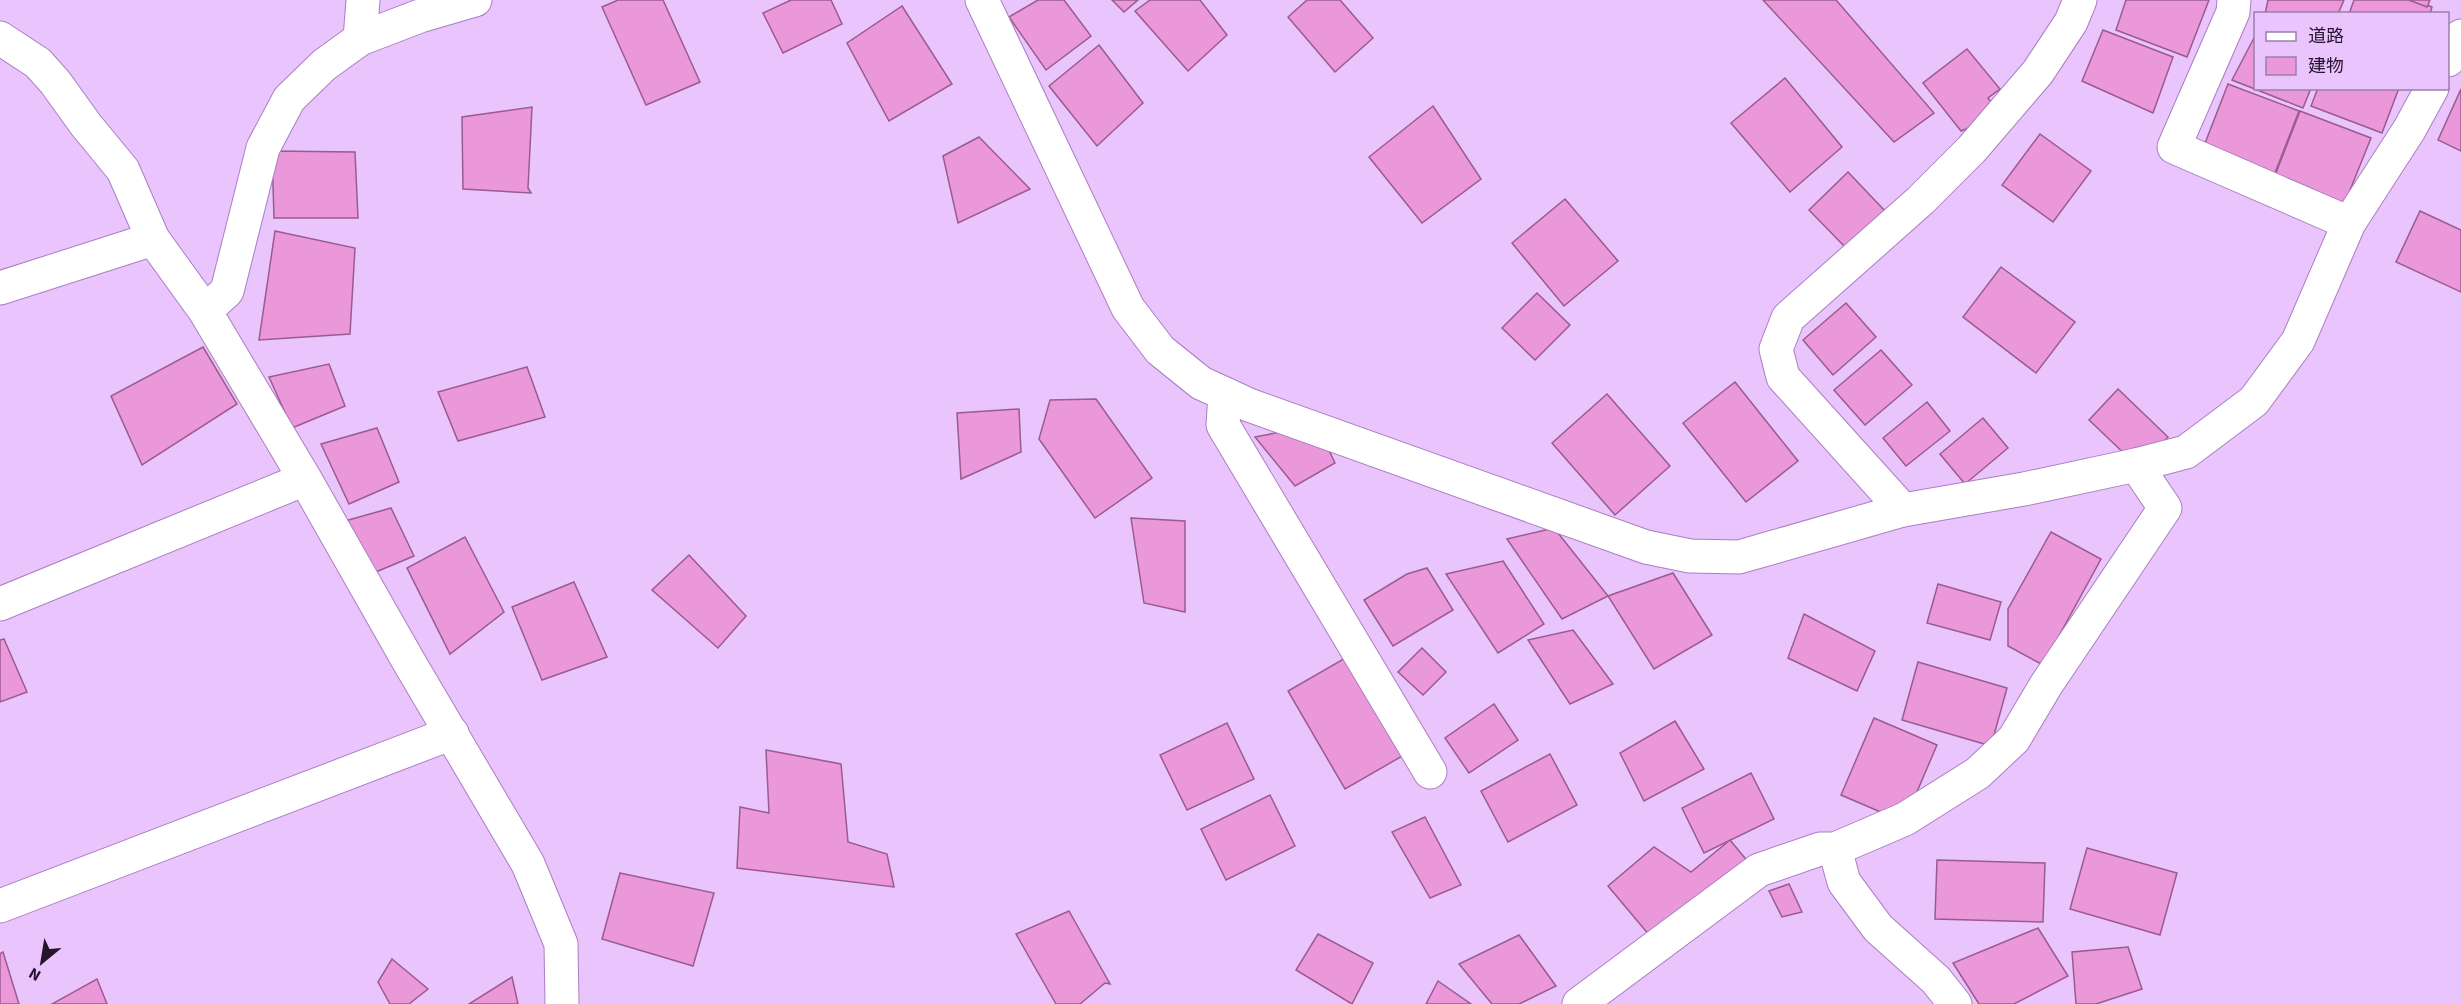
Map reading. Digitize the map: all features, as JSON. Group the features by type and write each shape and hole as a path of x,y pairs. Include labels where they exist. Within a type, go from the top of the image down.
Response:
{"street":[{"path":"360,39 363,0"},
{"path":"982,0 1128,308 1160,350 1201,383 1249,405 1646,547 1690,556 1739,556 1903,510 2024,489 2186,452 2254,401 2298,341 2349,223 2409,130 2431,90"},
{"path":"1903,510 1783,377 1776,349 1788,318 1921,200 1972,149 2038,72 2071,22 2080,0"},
{"path":"2234,0 2232,12 2174,147 2349,223"},
{"path":"205,310 227,291 263,148 289,99 324,65 360,39 464,2"},
{"path":"2449,58 2461,36"},
{"path":"0,38 38,63 123,170 153,240 205,310 305,479 528,864 561,944 562,1004"},
{"path":"0,288 153,240"},
{"path":"1225,394 1223,425 1430,772"},
{"path":"1579,1004 1759,870 1820,849 1835,849 1905,819 1978,773 2014,739 2046,685 2165,508 2136,465"},
{"path":"0,604 305,479"},
{"path":"0,906 452,732"},
{"path":"1835,849 1844,882 1878,928 1936,980 1955,1004"}],"building":[{"path":"618,0 663,0 700,82 646,105 602,7"},
{"path":"791,0 831,0 842,24 783,53 763,13"},
{"path":"1038,0 1064,0 1091,36 1046,70 1009,17"},
{"path":"1112,0 1138,0 1124,12"},
{"path":"1150,0 1200,0 1227,35 1188,71 1135,11"},
{"path":"1307,0 1340,0 1373,38 1335,72 1288,17"},
{"path":"1763,0 1836,0 1934,113 1894,142"},
{"path":"2126,0 2209,0 2187,57 2116,30"},
{"path":"2268,0 2344,0 2339,12 2265,12"},
{"path":"2354,0 2415,0 2432,7 2431,12 2350,12"},
{"path":"2409,0 2430,0 2427,7"},
{"path":"902,6 952,84 889,121 847,43"},
{"path":"2103,30 2173,57 2153,113 2082,81"},
{"path":"2254,38 2254,89 2232,80"},
{"path":"1099,45 1143,103 1097,146 1049,86"},
{"path":"1967,49 2000,89 1988,98 2001,115 1961,131 1923,83"},
{"path":"1785,78 1842,147 1790,192 1731,123"},
{"path":"2228,84 2299,111 2273,178 2202,151"},
{"path":"2461,89 2461,151 2438,140"},
{"path":"2257,90 2310,90 2303,108"},
{"path":"2317,90 2398,90 2382,133 2311,106"},
{"path":"1433,106 1481,179 1422,223 1369,157"},
{"path":"532,107 528,188 531,193 463,189 462,117"},
{"path":"2300,111 2371,138 2344,205 2274,178"},
{"path":"2040,134 2091,171 2053,222 2002,185"},
{"path":"979,137 1030,189 958,223 943,156"},
{"path":"272,151 355,152 358,218 274,218"},
{"path":"1848,172 1885,211 1846,248 1809,210"},
{"path":"1565,199 1618,261 1564,306 1512,243"},
{"path":"2420,211 2461,230 2461,292 2396,262"},
{"path":"275,231 355,248 350,334 259,340"},
{"path":"2001,267 2075,322 2036,373 1963,317"},
{"path":"1537,293 1570,325 1535,360 1502,328"},
{"path":"1846,303 1876,337 1833,375 1803,340"},
{"path":"203,347 237,404 142,465 111,396"},
{"path":"1881,350 1912,385 1865,425 1834,390"},
{"path":"329,364 345,406 292,428 269,377"},
{"path":"527,367 545,417 458,441 438,392"},
{"path":"1735,382 1798,461 1746,502 1683,423"},
{"path":"2118,389 2168,437 2151,455 2130,459 2089,420"},
{"path":"1607,394 1670,466 1615,515 1552,443"},
{"path":"1096,399 1152,478 1095,518 1039,439 1050,400"},
{"path":"1927,402 1950,431 1906,466 1883,438"},
{"path":"1019,409 1021,452 961,479 957,413"},
{"path":"1983,418 2008,448 1965,484 1940,454"},
{"path":"377,428 399,482 349,504 321,444"},
{"path":"1301,428 1324,440 1335,463 1295,486 1255,437"},
{"path":"391,508 414,556 371,574 345,521"},
{"path":"1131,518 1185,521 1185,612 1144,603"},
{"path":"1554,528 1608,596 1562,619 1507,539"},
{"path":"2051,532 2101,559 2043,665 2008,646 2008,609"},
{"path":"465,537 504,612 450,654 407,568"},
{"path":"689,555 746,616 718,648 652,590"},
{"path":"1503,561 1544,624 1498,653 1446,574"},
{"path":"1427,568 1453,610 1393,646 1364,600 1407,574"},
{"path":"1673,573 1712,635 1654,669 1608,596"},
{"path":"574,582 607,657 542,680 512,607"},
{"path":"1938,584 2001,602 1990,640 1927,623"},
{"path":"1804,614 1875,651 1857,691 1788,658"},
{"path":"1573,630 1613,684 1570,704 1528,640"},
{"path":"4,639 27,692 0,702 0,640"},
{"path":"1422,648 1446,672 1423,695 1398,672"},
{"path":"1347,657 1404,755 1345,789 1288,691"},
{"path":"1918,662 2007,688 1991,746 1902,720"},
{"path":"1494,704 1518,740 1469,773 1445,738"},
{"path":"1874,718 1937,745 1904,822 1841,795"},
{"path":"1675,721 1704,769 1644,801 1620,753"},
{"path":"1227,723 1254,779 1187,810 1160,755"},
{"path":"766,750 841,764 848,842 887,854 894,887 737,868 740,807 769,813"},
{"path":"1550,754 1577,805 1508,842 1481,791"},
{"path":"1751,773 1774,819 1704,853 1682,808"},
{"path":"1270,795 1295,846 1226,880 1201,829"},
{"path":"1425,817 1461,885 1430,898 1392,832"},
{"path":"1730,840 1749,863 1655,942 1608,886 1654,847 1691,872"},
{"path":"2087,848 2177,873 2160,935 2070,909"},
{"path":"1937,860 2045,863 2043,922 1935,919"},
{"path":"620,873 714,893 693,966 602,939"},
{"path":"1789,884 1802,912 1782,917 1769,891"},
{"path":"1069,911 1110,984 1105,983 1080,1004 1056,1004 1016,934"},
{"path":"2038,928 2068,976 2014,1004 1979,1004 1953,963"},
{"path":"1318,934 1373,963 1352,1004 1296,970"},
{"path":"1519,935 1556,986 1519,1004 1492,1004 1459,964"},
{"path":"2128,947 2142,989 2096,1004 2076,1004 2072,952"},
{"path":"3,952 19,1004 0,1004 0,954"},
{"path":"392,959 428,989 409,1004 390,1004 378,982"},
{"path":"512,977 518,1004 469,1004"},
{"path":"97,979 107,1004 52,1004"},
{"path":"1438,981 1471,1004 1426,1004"}]}
